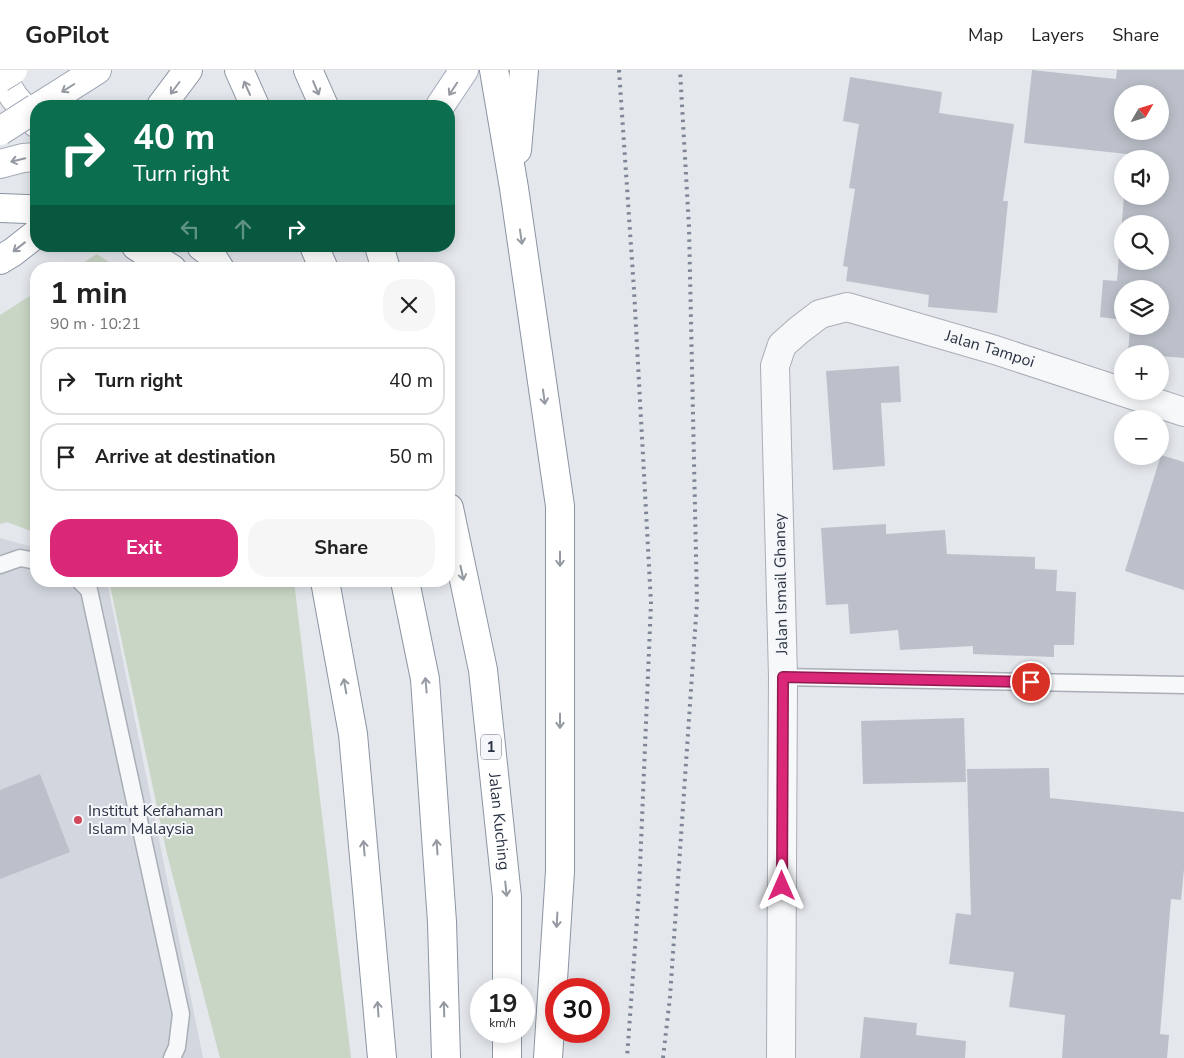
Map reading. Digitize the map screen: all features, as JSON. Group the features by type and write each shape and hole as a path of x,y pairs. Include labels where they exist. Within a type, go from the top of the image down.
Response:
{"main road":[{"path":"13,70 0,76 30,116"},
{"path":"50,100 97,70"},
{"path":"166,100 188,70"},
{"path":"239,70 252,100"},
{"path":"308,70 321,100"},
{"path":"445,100 464,70"},
{"path":"494,70 514,188 560,506 560,871 548,1058"},
{"path":"514,188 524,70"},
{"path":"0,131 30,112"},
{"path":"0,164 30,158"},
{"path":"0,208 30,210"},
{"path":"0,260 30,239"},
{"path":"145,252 161,262"},
{"name":"Jalan Kuching","path":"455,537 482,670 507,896 507,978"},
{"path":"326,587 353,734 382,1058"},
{"path":"406,587 426,679 442,922 446,1058"},
{"path":"507,1043 507,1058"}],"street":[{"name":"Jalan Tampoi","path":"799,330 820,314 846,306 995,350 1184,412"},
{"name":"Jalan Ismail Ghaney","path":"781,1058 783,677 775,366 782,345 799,330"}],"lane":[{"path":"0,565 20,558 30,559"},
{"path":"87,587 90,590 181,1014 177,1047 172,1058"},
{"path":"783,677 1184,685"}],"shaded area":[{"name":"Institut Kefahaman Islam Malaysia","path":"0,538 30,546 30,587 108,587 203,1058 0,1058"}],"green space":[{"path":"97,254 109,262 84,262"},
{"path":"30,296 30,531 7,522 0,524 0,315"},
{"path":"110,587 295,587 351,1058 220,1058 167,854"}],"building":[{"path":"1032,70 1116,79 1117,70 1184,70 1184,358 1169,357 1169,345 1129,345 1129,335 1169,335 1169,280 1117,280 1118,270 1169,270 1169,215 1122,215 1123,205 1169,205 1169,150 1114,150 1114,153 1024,143"},
{"path":"850,77 942,92 939,113 1014,124 1003,201 1008,201 997,313 928,307 929,295 846,281 848,267 843,266 855,189 849,188 859,124 843,121"},
{"path":"1103,280 1114,281 1114,319 1100,317"},
{"path":"899,366 901,402 881,403 885,466 833,470 826,371"},
{"path":"1169,457 1184,462 1184,590 1125,571 1158,465 1169,465"},
{"path":"886,524 886,534 945,530 947,554 1035,557 1035,569 1057,570 1056,591 1076,592 1074,645 1054,645 1054,657 973,654 973,646 900,650 898,630 850,634 848,604 826,605 821,528"},
{"path":"964,718 966,782 863,784 861,721"},
{"path":"1049,768 1050,798 1184,812 1184,869 1181,900 1171,899 1160,1034 1169,1035 1167,1058 1062,1058 1065,1015 1009,1007 1014,972 949,964 956,913 971,915 967,769"},
{"path":"40,774 70,852 0,879 0,790"},
{"path":"864,1017 917,1023 916,1035 966,1041 965,1058 860,1058"}],"railway":[{"path":"619,70 634,290 651,603 639,891 627,1058"},
{"path":"663,1058 670,997 697,602 689,227 680,70"}],"place":[{"name":"Institut Kefahaman Islam Malaysia","path":"78,820"}],"route":[{"path":"782,886 783,677 1031,682"}]}
